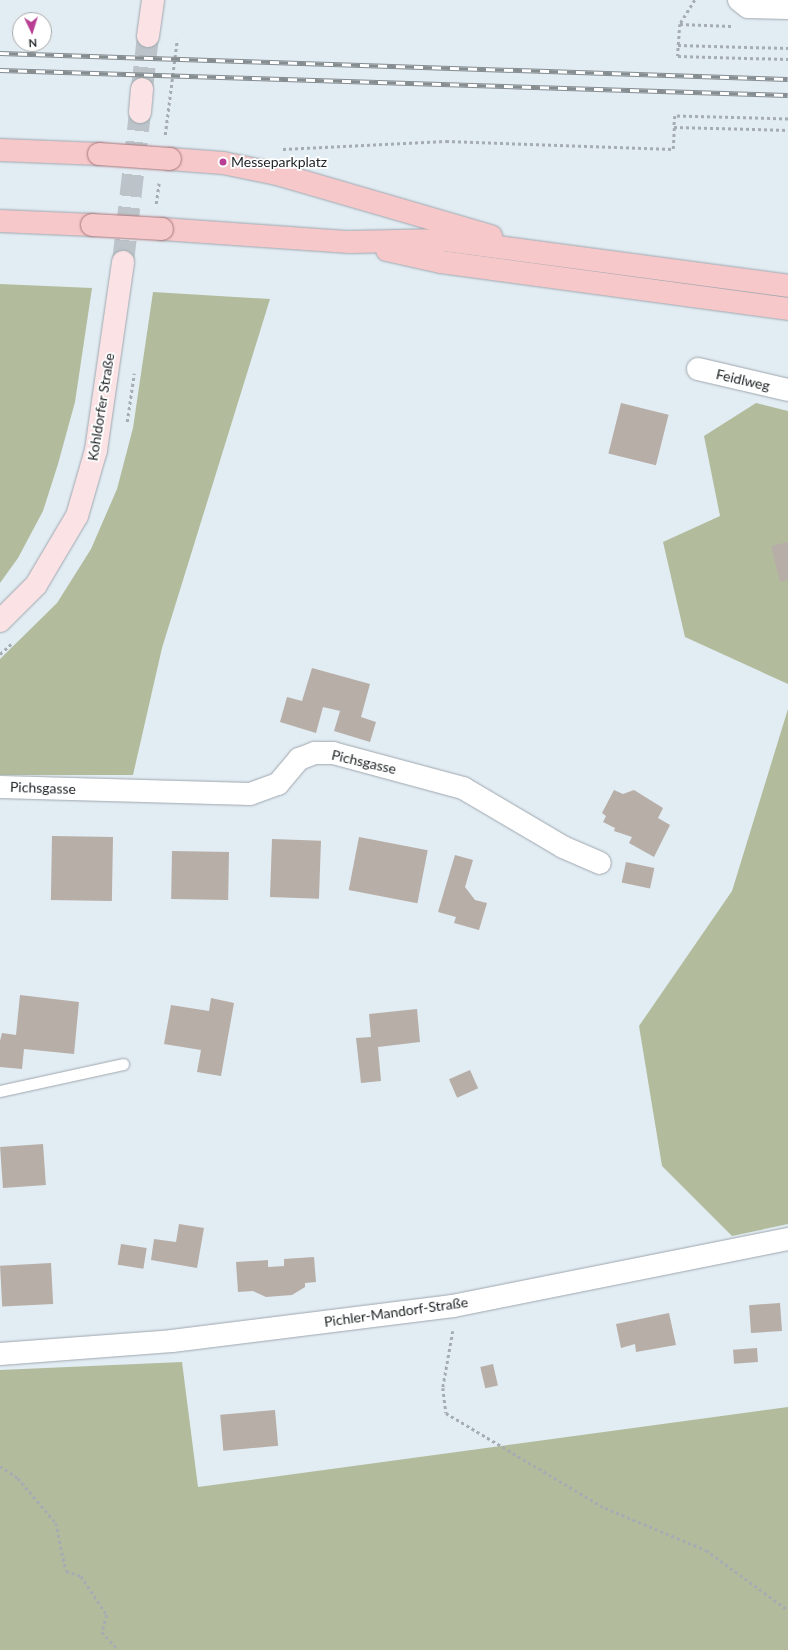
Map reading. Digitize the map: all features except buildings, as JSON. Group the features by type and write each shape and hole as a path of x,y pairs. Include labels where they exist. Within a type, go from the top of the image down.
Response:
{"main road":[{"path":"0,150 99,154 223,163 277,174 429,220 483,231 510,249"},
{"path":"0,221 162,229 350,242 445,240 788,286"},
{"path":"350,242 441,262 788,309"}],"street":[{"path":"148,36 153,0"},
{"path":"739,0 748,6 788,8"},
{"path":"140,112 142,89"},
{"name":"Kohldorfer Straße","path":"0,621 36,585 77,516 96,450 123,262"},
{"name":"Feidlweg","path":"698,369 788,390"},
{"name":"Pichsgasse","path":"0,787 250,794 278,784 300,759 315,753 333,752 463,788 563,847 600,863"},
{"name":"Pichler-Mandorf-Straße","path":"0,1354 172,1341 453,1306 788,1239"}],"lane":[{"path":"0,1091 123,1064"}],"path":[{"path":"695,0 680,24 678,56 788,59"},
{"path":"678,45 788,48"},
{"path":"278,149 446,142 673,149 675,116 788,119"},
{"path":"674,127 788,130"},
{"path":"453,1306 453,1334 443,1388 446,1413 605,1508 706,1550 788,1610"},
{"path":"0,1466 18,1478 56,1522 66,1570 81,1576 106,1616 102,1632 119,1650"}],"green space":[{"path":"0,284 92,288 75,402 58,464 43,511 18,558 0,583"},
{"path":"153,292 270,299 162,648 133,775 0,775 0,659 57,603 91,549 117,489 133,428"},
{"path":"756,403 788,411 788,684 685,637 663,542 720,516 704,436"},
{"path":"788,709 788,1224 732,1236 662,1166 639,1026 732,891"},
{"path":"182,1362 198,1487 788,1407 788,1650 0,1650 0,1370"}],"tunnel":[{"path":"142,89 148,36"},
{"path":"123,262 140,112"}],"railway":[{"path":"0,53 788,79"},
{"path":"0,70 788,95"}],"place":[{"name":"Messeparkplatz","path":"223,162"}]}
